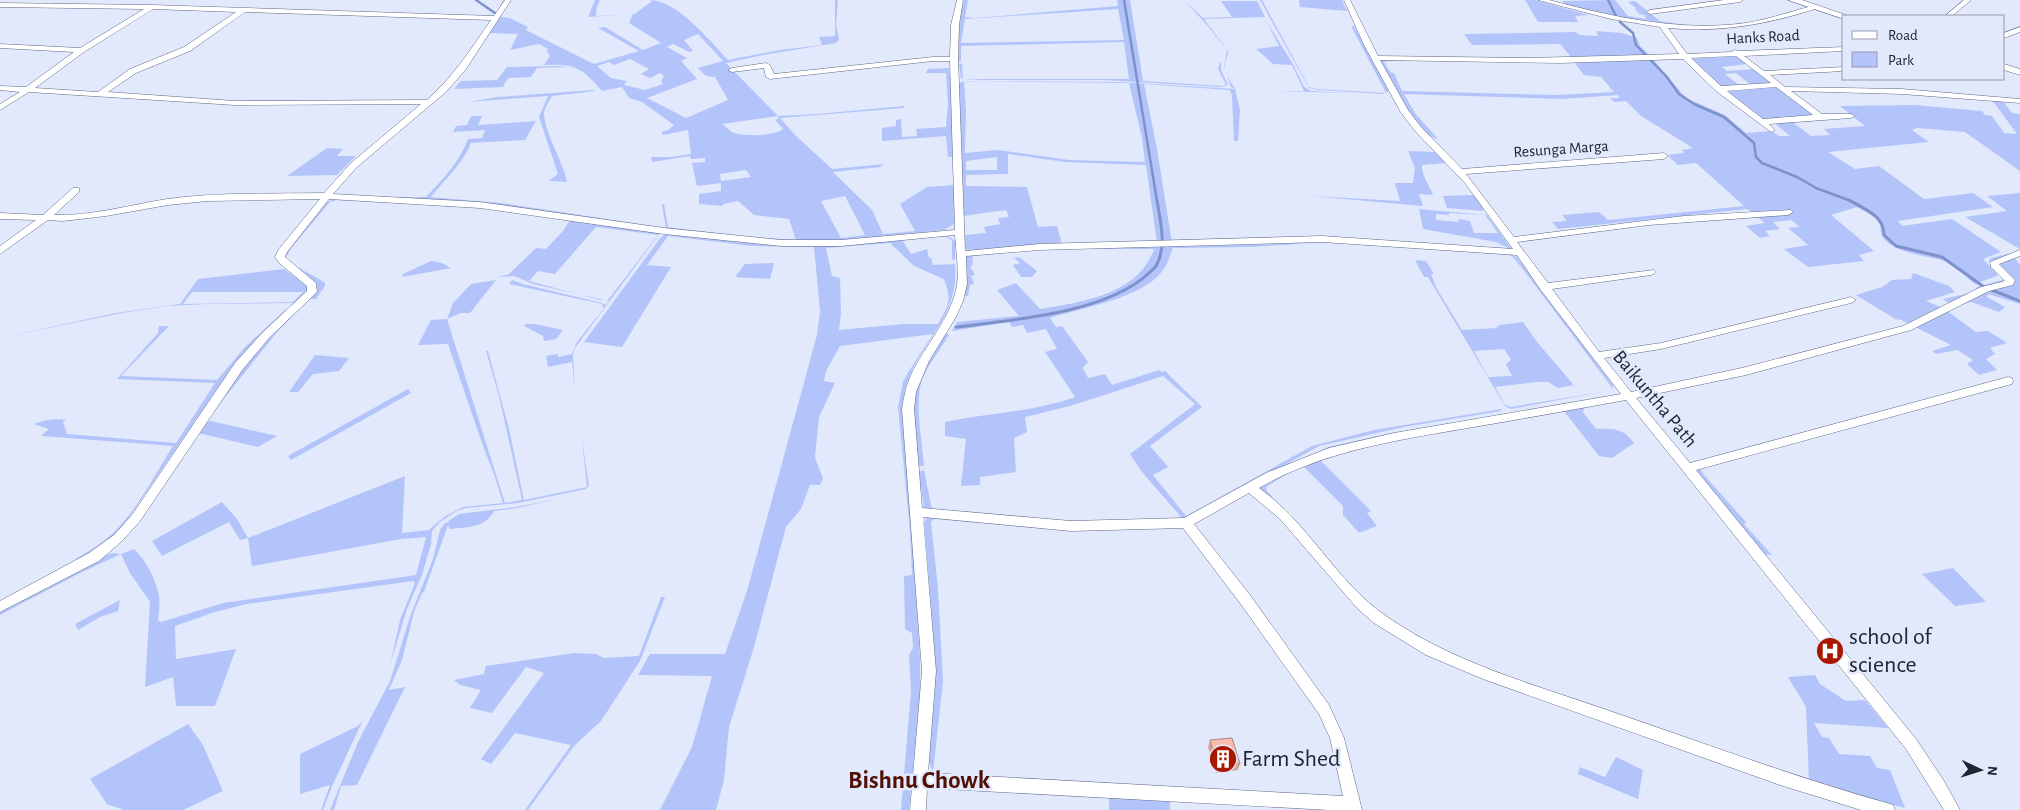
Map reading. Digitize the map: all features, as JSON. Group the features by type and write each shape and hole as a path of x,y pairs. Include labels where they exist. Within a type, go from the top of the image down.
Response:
{"street":[{"path":"0,607 94,557 118,538 136,518 239,366 266,335 312,292 312,285 286,266 280,257 282,251 331,189 354,165 430,102 458,73 508,0"},
{"path":"918,810 929,671 908,395 915,374 956,307 962,284 954,59 955,25 960,0"},
{"name":"Baikuntha Path","path":"1347,0 1375,58 1404,110 1418,129 1460,172 1479,195 1518,252 1596,356 1911,744 1939,786 1952,810"},
{"path":"1541,0 1599,16 1663,26 1708,28 1764,23 1786,18 1816,7"},
{"path":"1650,12 1740,0"},
{"path":"1793,0 1842,15"},
{"path":"1949,15 1968,0"},
{"path":"0,5 152,7 495,18"},
{"path":"0,108 82,50 152,7"},
{"path":"99,95 133,71 186,49 243,10"},
{"path":"1663,26 1684,56 1719,89 1771,130"},
{"path":"2005,36 2020,29"},
{"path":"0,46 82,50"},
{"name":"Hanks Road","path":"1375,58 1497,61 1649,58 1735,52 1842,48"},
{"path":"1735,52 1820,117"},
{"path":"732,70 766,65 770,77 933,59 954,59"},
{"path":"1761,73 1842,69"},
{"path":"2005,69 2020,72"},
{"path":"1719,89 1780,87 1897,90 2020,101"},
{"path":"0,88 235,103 430,102"},
{"path":"1762,122 1851,116"},
{"name":"Resunga Marga","path":"1460,172 1664,156"},
{"path":"0,251 45,218 76,190"},
{"path":"0,216 45,218 86,216 200,199 327,196 480,205 674,232 781,243 841,243 960,232"},
{"path":"1511,240 1591,229 1680,220 1788,212"},
{"path":"960,254 1039,247 1322,239 1518,252"},
{"path":"917,512 1070,526 1186,523 1270,476 1329,452 1394,437 1629,396 1746,371 1907,328 1961,300 2008,283 2010,280 1995,267 1995,262 2020,253"},
{"path":"1544,287 1651,272"},
{"path":"1596,356 1709,336 1771,318 1851,300"},
{"path":"1688,468 2008,381"},
{"path":"1249,487 1261,494 1280,512 1360,602 1378,618 1455,661 1722,758 1821,791 1887,810"},
{"path":"919,780 1353,807 1337,738 1324,710 1245,599 1186,523"}],"green space":[{"path":"595,0 600,0 596,16 626,14 588,17"},
{"path":"650,0 660,2 682,14 728,60 780,50 822,45 819,37 835,36 835,0 838,0 836,25 839,39 836,43 726,63 778,116 905,106 904,108 780,118 796,136 832,169 884,164 880,167 833,172 872,210 883,234 915,231 900,204 927,187 953,185 956,223 944,230 870,238 814,241 763,239 666,228 662,205 664,204 668,227 740,236 796,240 789,219 754,215 738,201 723,204 723,206 699,204 699,194 721,191 721,183 697,186 692,163 705,162 705,158 691,159 690,156 652,162 651,157 691,154 688,130 663,135 661,132 668,130 674,125 642,102 629,98 622,87 602,91 583,72 577,69 563,65 544,65 550,56 547,52 548,49 539,44 510,50 518,34 488,33 500,15 502,15 501,17 510,18 528,27 526,30 594,64 639,51 598,28 605,27 643,50 661,43 629,23 633,14 652,1","holes":["698,34 723,61 698,68 706,76 715,77 728,100 686,118 647,98 697,79 681,61 687,58 667,47 673,44 689,52 693,51 684,40","630,59 649,69 641,74 650,78 660,73 664,76 661,81 663,84 645,90 624,85 627,81 611,78 597,66 609,62 614,65","778,116 779,118 775,120 783,129 766,134 736,134 722,124","746,170 751,177 721,181 720,174","845,196 865,235 841,238 821,201"]},
{"path":"964,0 968,0 965,17 975,18 1118,6 1117,0 1130,0 1143,81 1223,86 1226,84 1218,69 1221,62 1221,70 1228,85 1220,87 1104,80 963,79 1129,79 1124,42 961,46 961,62 959,61 959,20","holes":["1118,9 1124,40 961,43 965,19"]},
{"path":"1184,0 1203,18 1232,17 1221,1 1257,1 1265,17 1204,19 1228,51 1225,63 1226,72 1224,66 1227,50"},
{"path":"1260,0 1262,0 1309,87 1385,93 1319,90 1309,88"},
{"path":"1299,0 1342,0 1347,11 1300,7"},
{"path":"1525,0 1535,0 1589,15 1575,16 1578,22 1538,22"},
{"path":"1615,0 1628,16 1647,19 1644,15 1639,14 1636,8 1628,2 1635,1 1660,21 1686,25 1641,21 1600,14 1583,10 1562,1"},
{"path":"1266,21 1293,64 1304,87 1311,91 1352,93 1273,91 1304,91 1292,65 1273,64 1256,49 1279,46"},
{"path":"1351,26 1354,26 1389,91 1386,93"},
{"path":"1596,31 1622,33 1637,38 1640,46 1651,56 1572,58 1560,44 1472,45 1464,34 1576,32 1579,35 1598,36"},
{"path":"1735,55 1747,64 1722,67 1727,71 1754,69 1773,84 1751,85 1736,73 1725,74 1740,86 1722,87 1713,85 1682,57"},
{"path":"1382,59 1398,59 1384,62 1391,73 1394,73 1402,91 1558,95 1614,92 1601,77 1584,75 1574,62 1653,59 1686,98 1725,115 1746,133 1771,131 1779,136 1790,136 1773,122 1791,121 1811,136 1830,135 1824,129 1865,126 1840,106 1915,105 1982,111 1985,115 1992,116 2004,133 2017,134 1992,100 2002,100 2012,113 2020,114 2020,171 1965,132 1917,128 1912,130 1929,142 1828,152 1855,169 1879,166 1924,199 1973,193 1993,207 1898,221 1902,226 1952,219 2001,252 1983,259 1997,273 1997,276 1975,284 1948,262 1894,247 1886,241 1881,233 1881,223 1878,219 1857,207 1831,215 1874,251 1859,255 1864,261 1808,267 1784,249 1808,245 1788,228 1800,227 1791,220 1773,222 1780,229 1765,231 1770,236 1760,238 1746,226 1765,223 1747,209 1558,229 1552,222 1567,221 1562,215 1599,212 1608,220 1744,206 1696,163 1678,165 1667,155 1684,153 1682,150 1693,148 1641,116 1626,101 1614,102 1610,98 1620,98 1618,95 1562,99 1404,94 1415,113 1438,139 1430,136 1413,118 1380,61"},
{"path":"962,63 963,79 961,78 959,65"},
{"path":"562,66 576,69 565,67 537,68 531,77 508,78 503,87 454,89 461,81 497,80 507,67"},
{"path":"949,68 953,108 953,157 948,157 946,136 882,141 882,128 896,126 896,120 901,119 902,137 917,136 916,129 946,127 948,104 946,73 926,73 928,69"},
{"path":"1226,73 1230,80 1236,89 1231,87"},
{"path":"964,81 966,111 965,153 998,150 1069,160 1145,162 1142,138 1129,83 965,81 1120,82 1235,89 1240,110 1238,141 1234,141 1232,96 1230,90 1144,84 1157,149 1172,243 1157,243 1146,165 1065,162 1008,154 1008,174 966,175 966,186 1027,187 1038,227 1057,226 1062,245 971,252 965,248 965,235 986,233 984,227 1000,224 998,218 1009,217 1006,210 963,216 959,83","holes":["997,157 997,170 966,170 966,161"]},
{"path":"1775,86 1817,116 1761,119 1723,90"},
{"path":"594,90 552,96 545,109 547,130 567,182 549,181 558,174 539,117 548,96 468,102 498,97"},
{"path":"471,116 482,116 478,125 536,121 525,140 471,143 458,165 431,197 501,203 660,227 478,203 384,197 426,197 455,163 468,139 482,138 485,130 453,132 456,126 467,125"},
{"path":"327,148 343,149 337,156 356,156 337,175 287,176"},
{"path":"1408,151 1434,152 1446,163 1422,165 1424,177 1433,195 1419,194 1423,206 1310,196 1400,201 1395,183 1413,183 1415,168"},
{"path":"2020,193 2020,249 1965,217 2007,211 1987,196"},
{"path":"1474,195 1484,208 1483,211 1447,208 1443,196"},
{"path":"340,199 438,204 337,200 330,202 286,257 292,264 325,283 316,299 310,299 315,292 314,281 287,263 284,255 326,203"},
{"path":"1419,209 1487,215 1511,248 1508,250 1458,246 1508,248 1496,242 1423,229","holes":["1436,214 1485,215 1498,233 1474,233 1470,221 1459,219 1458,222 1436,220"]},
{"path":"570,220 660,233 575,348 573,355 575,390 572,362 548,367 546,356 558,354 558,357 572,354 577,342 604,308 602,304 509,284 512,280 606,305 609,301 605,300 608,300 658,235 596,227 555,274 538,271 529,281 577,294 533,284 514,276 498,277 509,274 536,248 546,249 563,231"},
{"path":"667,234 785,245 927,236 902,240 911,254 927,249 933,265 955,264 955,285 950,303 943,320 914,366 907,383 903,401 920,657 920,693 909,810 901,810 911,691 909,655 913,648 912,633 905,629 904,576 912,575 910,531 898,407 903,382 933,334 840,346 826,371 824,381 835,383 819,417 815,458 823,478 820,485 810,485 801,509 786,527 754,647 729,727 724,780 716,810 660,810 692,747 712,676 638,675 650,654 725,654 747,591 817,335 820,311 814,247 752,246 668,236 647,265 671,267 622,347 584,342 661,237","holes":["890,243 914,266 944,279 949,298 945,312 938,324 903,324 839,330 841,313 840,278 832,276 826,248"]},
{"path":"947,235 955,241 955,259 952,260 952,241 942,236 937,236"},
{"path":"1313,240 1506,253 1517,257 1613,385 1613,389 1525,272 1513,257 1509,255 1328,242 1250,247 1173,248 1163,270 1154,280 1142,288 1111,301 1050,318 1056,327 1062,326 1088,362 1083,368 1088,378 1105,374 1112,385 1159,370 1165,371 1202,407 1150,446 1168,467 1153,475 1186,516 1312,446 1374,430 1502,409 1501,411 1404,427 1319,446 1188,519 1063,523 927,510 924,508 919,472 924,470 932,510 1063,521 1169,519 1181,517 1142,472 1130,454 1195,404 1163,376 1070,406 1025,417 1027,432 1014,438 1016,472 980,477 980,485 961,486 966,439 945,436 945,422 1043,406 1075,397 1045,352 1057,349 1046,329 1027,333 1023,325 1012,327 1009,322 952,331 957,322 1019,316 997,290 1016,283 1040,309 1107,294 1135,277 1146,264 1154,249 1042,249 973,256 972,266 970,267 975,275 971,276 974,284 970,285 968,296 965,296 965,259 967,256 1042,248 1155,247"},
{"path":"2011,253 2020,265 2020,304 1988,294 1987,297 2005,307 1999,312 1971,302 1954,307 1943,299 1974,292 1977,287 2002,280 2003,278 1989,261 1991,258"},
{"path":"1019,257 1037,271 1032,277 1021,277 1013,265 1020,263 1014,258"},
{"path":"1415,260 1426,261 1434,274 1431,274 1437,289 1462,330 1496,328 1499,325 1523,322 1537,342 1574,385 1558,388 1548,382 1537,382 1495,387 1505,405 1511,407 1607,391 1511,409 1505,406 1428,277 1424,277","holes":["1505,350 1511,360 1506,364 1512,376 1488,377 1474,351"]},
{"path":"431,261 442,263 451,268 402,277 403,274"},
{"path":"774,263 770,279 735,277 745,264"},
{"path":"284,269 306,285 307,289 304,295 295,303 168,306 122,313 0,338 116,313 180,304 198,279","holes":["192,292 303,292 293,302 183,304"]},
{"path":"1913,273 1949,286 1955,292 1926,301 1943,308 1976,332 1988,331 2007,343 1990,348 1995,354 1986,359 1997,370 1979,375 1967,364 1973,360 1957,350 1936,354 1932,351 1951,345 1899,319 1897,320 1856,295 1882,287 1892,280 1911,279"},
{"path":"496,280 470,313 461,313 447,319 453,303 471,284"},
{"path":"302,307 278,331 210,416 206,417 253,355 285,321"},
{"path":"286,309 230,370 123,526 113,537 78,561 75,559 102,542 124,521 173,446 41,436 49,429 34,424 57,419 66,420 63,422 67,434 176,443 215,383 117,379 158,333 159,326 169,326 121,376 217,380 245,347"},
{"path":"447,319 505,503 522,500 499,396 486,351 488,351 509,429 524,500 587,487 582,439 589,486 586,489 518,503 466,508 457,511 440,522 432,531 431,544 422,575 407,609 390,665 400,620 415,583 413,581 247,604 215,612 175,626 176,659 236,649 215,706 176,706 173,677 145,687 150,602 130,573 121,554 134,549 146,564 158,590 158,620 161,622 223,603 416,575 426,537 401,539 252,566 248,538 405,476 402,533 429,530 444,517 463,507 503,503 448,344 418,345 431,320"},
{"path":"526,324 563,330 556,339 544,341 543,336 524,326"},
{"path":"946,333 949,335 929,367 920,387 919,416 924,466 919,466 914,421 916,387 925,366"},
{"path":"315,355 349,358 339,371 313,374 298,392 289,392"},
{"path":"408,389 411,393 291,460 288,456"},
{"path":"1582,404 1583,412 1596,429 1618,430 1626,434 1634,443 1612,458 1599,456 1560,406 1317,457 1371,511 1367,513 1377,526 1359,533 1343,515 1343,506 1300,463 1290,472 1266,487 1267,491 1292,519 1261,490 1260,486 1295,463 1328,447 1386,434 1555,406"},
{"path":"211,421 277,436 258,447 198,433 202,423"},
{"path":"1700,468 1746,522 1744,524 1772,555 1763,554 1695,469"},
{"path":"562,498 517,508 494,511 486,521 475,526 450,529 448,525 424,592 414,612 402,660 389,690 405,687 357,785 341,786 334,810 330,810 358,742 390,681 411,614 433,559 440,530 444,524 459,514 516,507"},
{"path":"222,502 237,519 248,538 240,540 229,522 162,556 152,541"},
{"path":"927,517 1046,527 1046,529 934,519 931,522 938,588 943,681 933,773 929,762 929,745 934,703 935,669 924,523"},
{"path":"112,553 121,554 0,615 0,612 100,558"},
{"path":"1953,568 1986,602 1955,606 1922,574"},
{"path":"661,597 665,597 640,661 601,721 574,746 528,810 525,810 571,745 515,733 491,764 481,759 544,673 526,667 492,713 470,708 481,690 460,685 454,680 484,674 486,666 574,653 596,654 604,658 639,656"},
{"path":"120,600 118,611 100,617 78,630 75,624"},
{"path":"1815,675 1820,684 1846,701 1865,700 1888,728 1814,723 1822,737 1829,738 1839,754 1870,756 1877,768 1890,770 1905,808 1809,783 1806,707 1788,677"},
{"path":"363,720 323,810 321,810 330,785 300,794 300,754 358,726"},
{"path":"188,724 203,745 223,791 183,810 124,810 107,804 90,779"},
{"path":"1616,757 1643,770 1638,799 1578,774 1580,767 1605,777"},
{"path":"1109,795 1170,798 1170,810 1109,810"}],"building":[{"name":"Farm Shed","path":"1232,738 1240,764 1217,766 1210,740"}],"waterway":[{"path":"476,0 495,13"},
{"path":"1124,0 1157,201"},
{"path":"1608,0 1616,16"},
{"path":"1620,22 1633,33 1636,45 1666,76 1679,94 1694,104 1724,117 1754,143 1756,157 1762,163 1797,177 1816,188 1850,201"},
{"path":"956,327 1031,317 1085,306 1131,287 1154,268 1160,257 1162,232 1157,200"},
{"path":"1850,201 1872,213 1881,222 1884,235 1896,246 1942,257 1984,287 2020,301"}],"place":[{"name":"school of science","path":"1830,651"},
{"name":"Farm Shed","path":"1223,759"}],"district":[{"name":"Bishnu Chowk","path":"919,780"}]}
